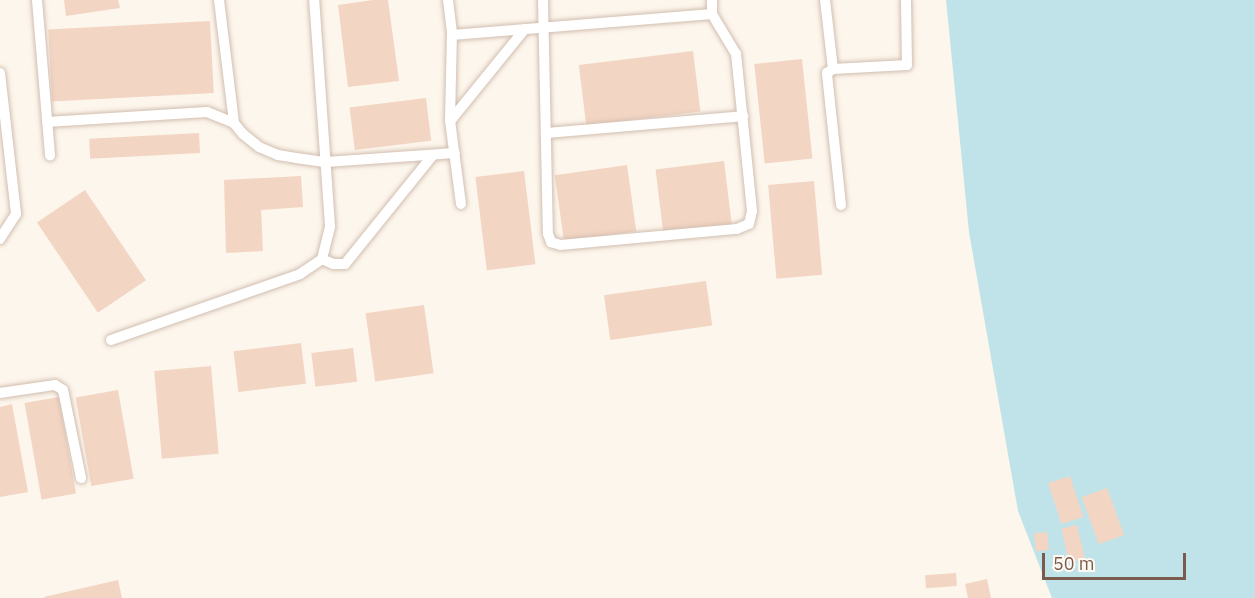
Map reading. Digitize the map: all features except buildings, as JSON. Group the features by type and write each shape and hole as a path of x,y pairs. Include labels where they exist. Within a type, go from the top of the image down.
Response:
{"lane":[{"path":"37,0 50,155"},
{"path":"219,0 234,123"},
{"path":"111,340 300,274 322,259 330,226 314,0"},
{"path":"448,0 452,35 450,120 461,204"},
{"path":"543,0 548,234 551,242 560,245 743,229 749,224 752,212 736,54 712,14 712,0"},
{"path":"825,0 833,69"},
{"path":"841,205 827,71 907,65 906,0"},
{"path":"452,35 712,14"},
{"path":"450,120 525,29"},
{"path":"0,73 4,125 16,214 0,239"},
{"path":"47,122 207,112 234,123 243,134 260,147 278,155 326,162 455,153"},
{"path":"546,133 743,116"},
{"path":"322,259 333,264 345,264 433,155"},
{"path":"0,393 55,385 63,390 81,478"}],"water":[{"path":"946,0 1255,0 1255,598 1052,598 1018,511 969,232"}]}
